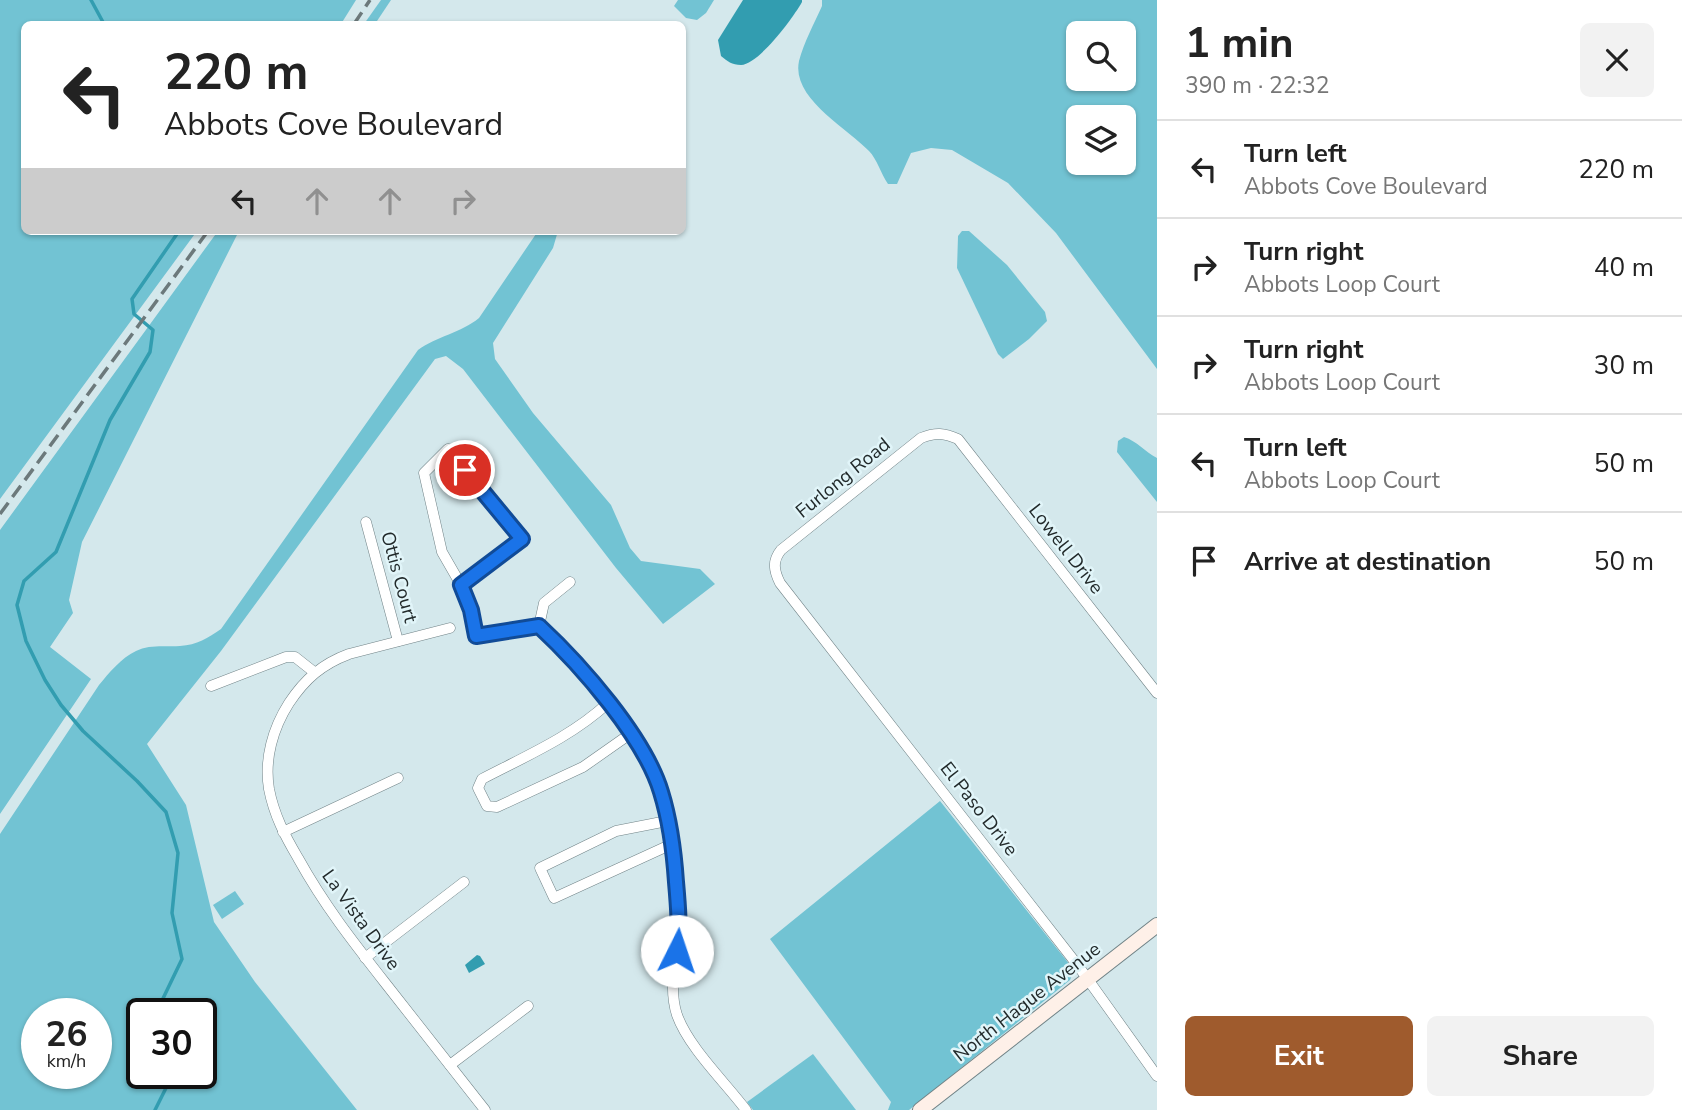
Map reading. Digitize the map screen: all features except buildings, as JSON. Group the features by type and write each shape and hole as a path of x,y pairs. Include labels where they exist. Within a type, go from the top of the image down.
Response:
{"main road":[{"name":"North Hague Avenue","path":"920,1110 1157,925"}],"street":[{"name":"Furlong Road","path":"774,565 781,550 921,438 932,433 944,433"},
{"name":"Lowell Drive","path":"944,433 958,439 1157,693"},
{"path":"461,585 522,539 448,449 424,473 442,552 461,585 471,610 476,636 539,626"},
{"name":"Ottis Court","path":"366,522 398,641"},
{"name":"El Paso Drive","path":"774,565 780,583 1079,967 1157,1076"},
{"path":"539,626 544,603 570,582"},
{"path":"539,626 567,651 608,703 645,754 656,779 672,844 679,922 674,968 674,1005 696,1047 746,1110"},
{"name":"La Vista Drive","path":"450,628 335,659 314,672 282,714 271,743 267,775 272,805 283,832 322,902 485,1110"},
{"path":"211,686 286,656 295,657 314,672"},
{"path":"608,703 589,721 565,737 482,779 478,788 487,806 497,807 583,767 630,734"},
{"path":"283,832 398,778"},
{"path":"667,821 616,831 540,868 554,898 672,844"},
{"path":"365,958 464,882"},
{"path":"450,1065 528,1006"}],"shaded area":[{"path":"0,0 356,0 343,21 21,21 21,235 194,235 0,499"},
{"path":"381,0 391,0 377,21 366,21"},
{"path":"678,0 714,0 706,13 697,20 686,18 674,6"},
{"path":"743,0 802,2 766,49 741,65 721,56 718,40"},
{"path":"822,0 1157,0 1157,369 1056,233 1008,183 952,150 931,148 911,153 897,184 888,184 869,151 823,111 803,87 799,75 799,61 822,6"},
{"path":"962,231 969,231 1007,265 1045,312 1047,321 1003,359 998,354 957,268 958,236"},
{"path":"215,235 237,235 82,542 69,600 73,613 50,647 91,679 0,814 0,530"},
{"path":"535,235 557,235 553,248 493,343 495,359 533,413 611,505 630,548 641,561 700,569 715,584 663,624 616,568 463,369 446,356 435,359 221,651 147,744 186,805 214,922 255,982 357,1110 0,1110 0,834 99,685 125,658 141,649 192,644 221,629 418,350 479,318"},
{"path":"1124,437 1157,458 1157,502 1117,452 1118,441"},
{"path":"940,801 1070,965 1073,973 1070,980 909,1110 888,1110 891,1102 770,939"},
{"path":"235,891 244,904 222,919 213,905"},
{"path":"477,955 485,964 469,973 465,965"},
{"path":"813,1054 856,1110 753,1110 747,1102"}],"waterway":[{"path":"91,0 102,21"},
{"path":"163,998 182,959 172,913 178,853 166,812 83,731 61,705 26,641 17,605 24,581 56,552 110,420 150,352 153,330 134,314 132,299 176,235"},
{"path":"155,1110 166,1089"}],"railway":[{"path":"356,21 370,0"},
{"path":"0,514 205,235"}],"route":[{"path":"465,470 522,539 461,585 471,610 476,636 539,626 567,651 583,670 645,754 662,793 676,864 679,909 677,951"}]}
